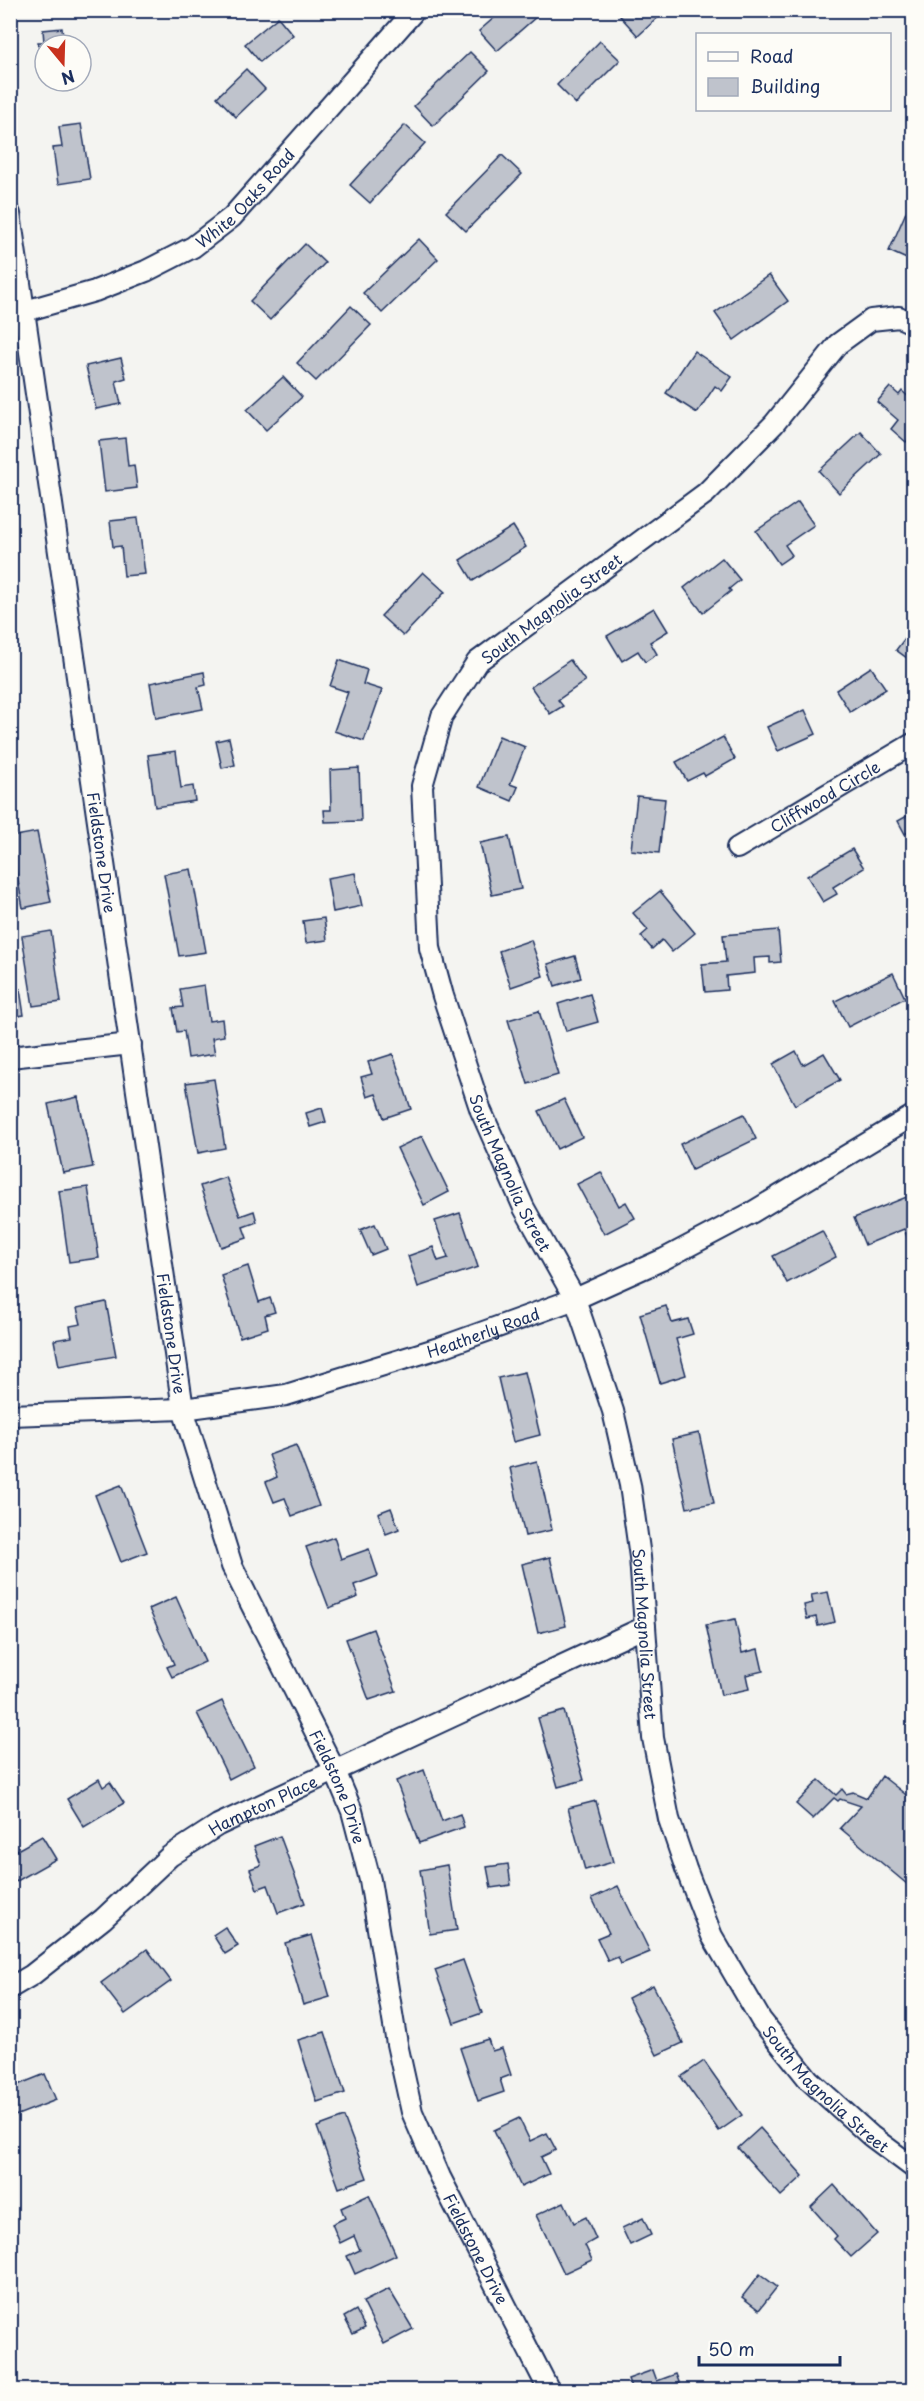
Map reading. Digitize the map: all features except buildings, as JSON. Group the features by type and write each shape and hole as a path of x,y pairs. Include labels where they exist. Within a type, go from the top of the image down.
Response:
{"street":[{"name":"White Oaks Road","path":"25,311 105,287 146,271 193,247 232,218 416,10"},
{"name":"Fieldstone Drive","path":"10,214 25,311 19,332 131,1044 183,1409 232,1566 335,1771 352,1811 365,1857 397,2044 412,2112 440,2176 549,2391"},
{"name":"South Magnolia Street","path":"914,324 899,317 871,320 838,344 774,424 706,493 477,662 442,716 422,786 430,948 481,1111 524,1208 575,1299 613,1411 630,1485 640,1557 653,1738 669,1819 712,1936 761,2020 809,2080 871,2136 914,2168"},
{"name":"Cliffwood Circle","path":"737,848 914,743"},
{"path":"10,1057 131,1044"},
{"name":"Heatherly Road","path":"10,1415 183,1409 286,1395 442,1347 575,1299 664,1259 750,1213 914,1115"},
{"name":"Hampton Place","path":"10,1988 32,1975 103,1919 171,1856 218,1825 645,1627"}]}
